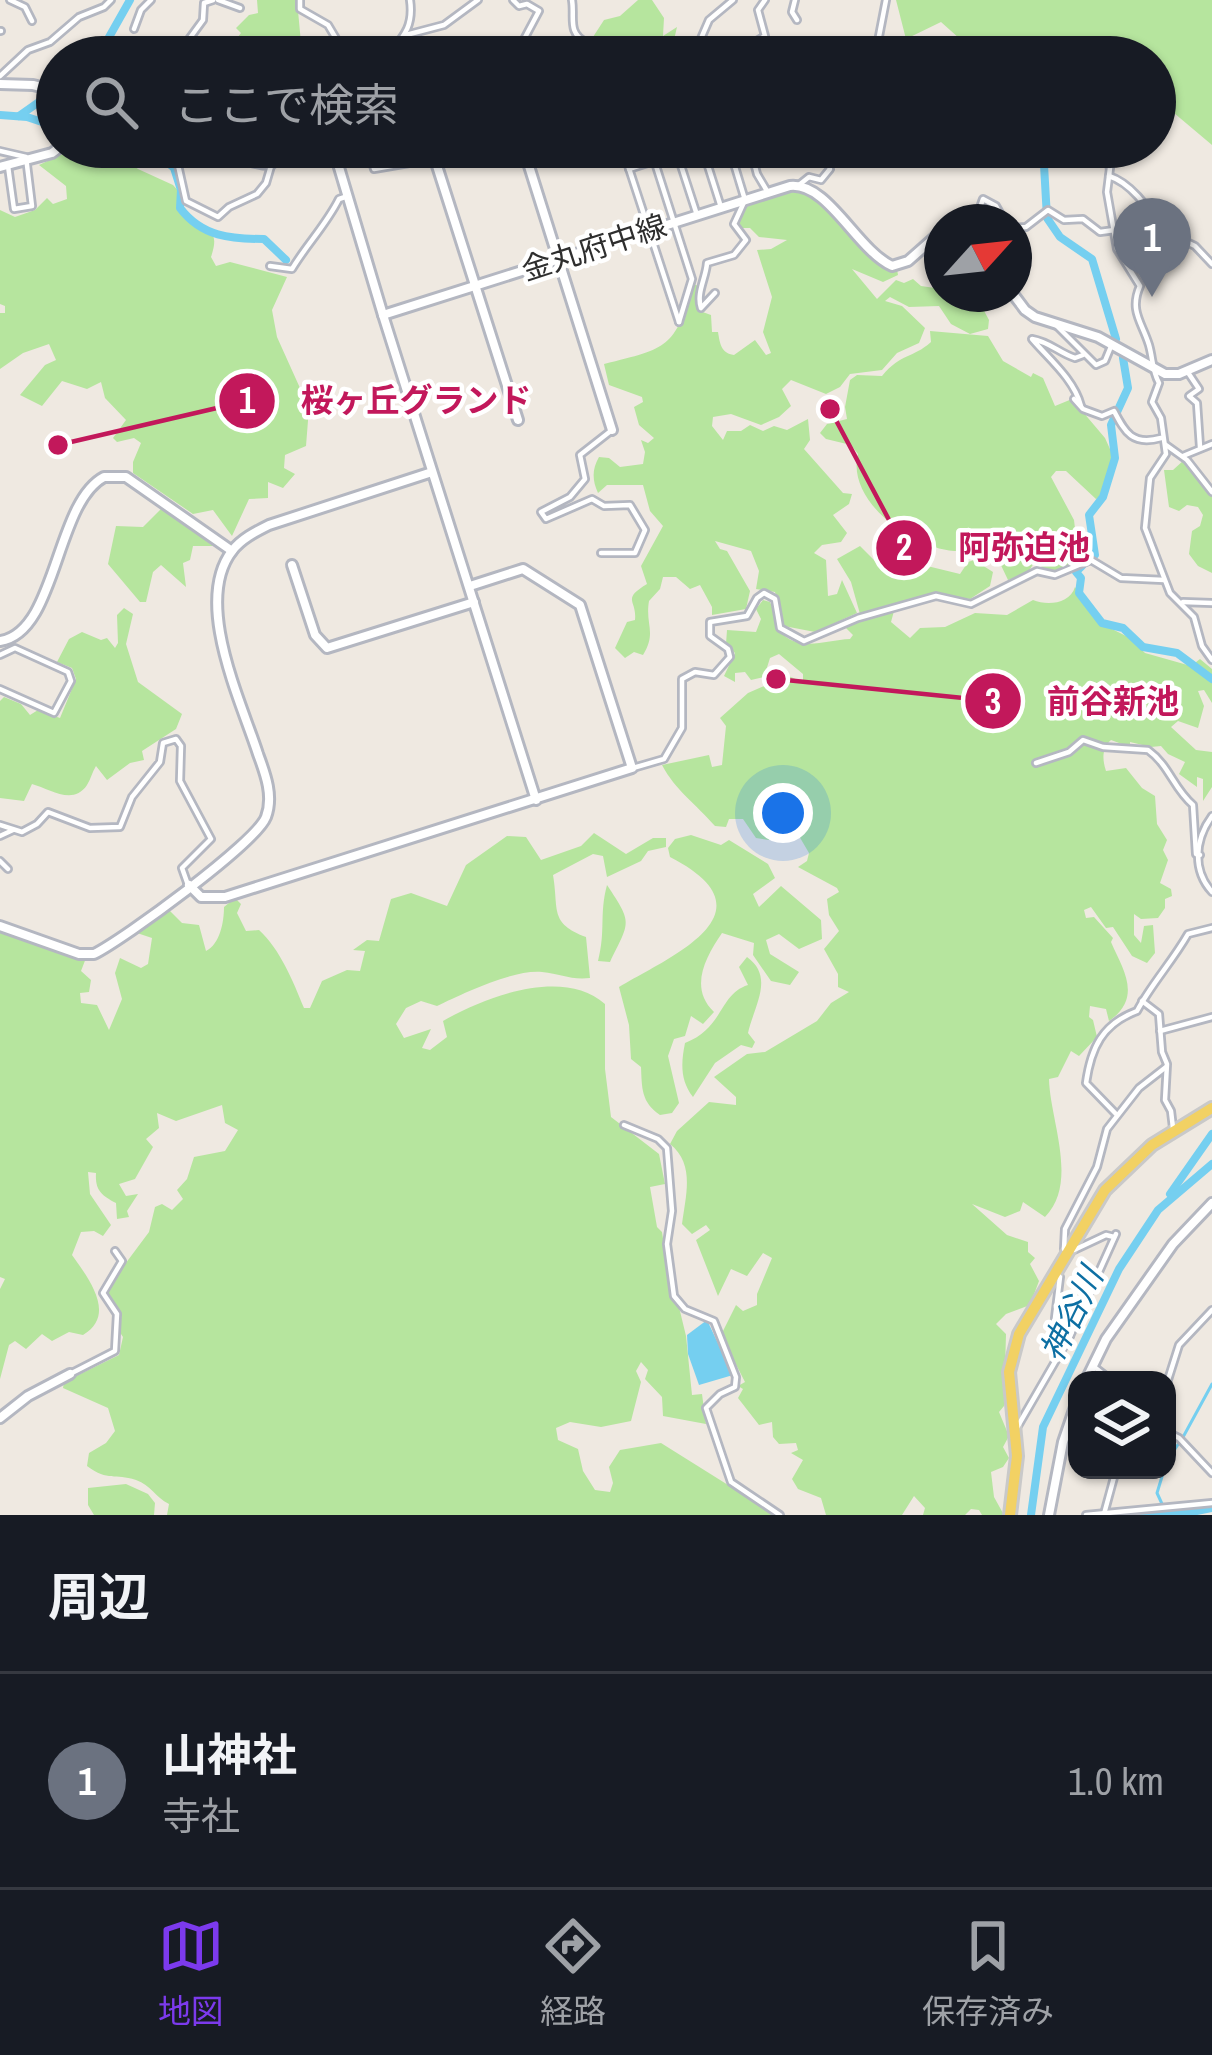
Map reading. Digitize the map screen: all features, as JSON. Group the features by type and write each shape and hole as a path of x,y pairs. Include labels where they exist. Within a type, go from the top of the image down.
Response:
{"main road":[{"path":"1011,1515 1016,1482 1009,1388 1013,1347 1106,1190 1125,1168 1212,1108"}],"street":[{"path":"10,0 25,7 32,21"},
{"path":"57,36 111,0"},
{"path":"134,29 151,0"},
{"path":"191,36 203,20 204,3 215,0 240,8"},
{"path":"300,0 304,12 335,36"},
{"path":"406,35 413,18 410,0"},
{"path":"406,35 444,25 478,0"},
{"path":"513,0 539,11 526,36"},
{"path":"572,0 576,36"},
{"path":"702,36 709,20 733,0"},
{"path":"765,0 758,10 765,36"},
{"path":"795,0 792,12 797,20"},
{"path":"879,36 886,0"},
{"path":"0,80 36,47"},
{"path":"0,80 36,86"},
{"path":"0,151 27,160"},
{"path":"27,160 32,206 14,209 4,166 36,156"},
{"path":"179,168 190,206 218,217 257,194 270,168"},
{"path":"339,168 536,800"},
{"path":"437,168 518,420"},
{"path":"529,168 612,430 580,455 585,479 570,497 541,512 545,519 592,499 604,506 630,506 645,530 635,553 601,553"},
{"path":"632,168 679,322 692,279 657,168"},
{"path":"682,168 697,215"},
{"path":"709,168 722,208"},
{"path":"716,293 700,308 707,263 722,262 746,240 734,224 745,200 735,168"},
{"path":"755,168 768,192"},
{"path":"829,168 821,180 809,177 800,184 818,193 867,248 892,266 908,262 924,247"},
{"path":"1109,168 1107,192 1117,249 1140,286 1135,310 1159,383 1152,402 1162,418 1166,454 1150,478 1145,528 1170,593 1198,623 1202,646 1212,661"},
{"path":"1109,176 1125,182 1153,214 1156,228"},
{"name":"金丸府中線","path":"383,315 800,184"},
{"path":"270,266 292,269 339,199 345,197"},
{"path":"1032,222 1046,211 1064,220 1083,219 1100,232 1144,224 1200,250 1212,261"},
{"path":"1030,312 1112,344 1165,374 1212,360"},
{"path":"1057,323 1090,363 1100,364 1112,344"},
{"path":"1081,406 1051,355 1032,339 1055,345 1062,354 1083,355"},
{"path":"1186,371 1199,389 1189,396 1197,403 1200,447"},
{"path":"1075,398 1102,416 1116,414 1121,428 1134,437 1164,441 1212,492"},
{"path":"1183,456 1212,444"},
{"path":"0,926 79,954 94,954 259,829 269,798 223,643 216,604 222,570 248,536 269,526 432,472"},
{"path":"0,689 54,712 70,681 68,671 15,648 0,653 0,641 26,628 84,497 104,477 126,477 232,551"},
{"path":"0,825 22,832 48,812 90,828 121,826 132,797 160,762 163,743 176,739 181,746 180,781 211,838 182,868 201,897 225,897 664,759 682,728 682,679 690,673 714,675 730,656 710,636 710,622 747,616 764,593 775,599 780,628 804,641 858,618 936,596 971,604 1033,573 1055,575 1091,560 1121,578 1164,580"},
{"path":"292,565 315,635 326,647 474,602"},
{"path":"470,586 524,568 580,605 632,768"},
{"path":"1183,602 1212,604"},
{"path":"1036,763 1070,752 1083,740 1103,747 1148,750 1194,808 1196,854 1200,855"},
{"path":"1212,816 1199,836 1200,875 1212,892"},
{"path":"0,836 13,830"},
{"path":"0,862 8,869"},
{"path":"1116,1114 1086,1083 1090,1053 1109,1026 1137,1012 1148,987 1188,934 1212,928"},
{"path":"1142,1001 1159,1014 1165,1100 1173,1132"},
{"path":"1160,1031 1212,1017"},
{"path":"1015,1431 1070,1336 1115,1236 1106,1235 1068,1252 1062,1243 1065,1228 1097,1167 1116,1114 1166,1067"},
{"path":"624,1125 658,1139 667,1148 672,1211 667,1244 674,1297 685,1310 712,1319 736,1377 735,1388 706,1408 722,1465 739,1491 780,1515"},
{"path":"1090,1371 1106,1339 1173,1244 1212,1203"},
{"path":"1201,1214 1212,1222"},
{"path":"0,1418 28,1396 115,1352 117,1314 103,1293 122,1261 115,1251"},
{"path":"1054,1273 1060,1277 1055,1318 1070,1336"},
{"path":"1171,1371 1179,1345 1212,1310"},
{"path":"1093,1366 1099,1371"},
{"path":"1049,1515 1068,1428"},
{"path":"1176,1436 1212,1473"},
{"path":"1104,1514 1114,1479"},
{"path":"1086,1515 1202,1510 1212,1503"}],"green space":[{"path":"257,0 297,0 300,36 239,36 236,28 258,13"},
{"path":"638,0 652,0 664,18 663,36 594,36 604,20 620,16"},
{"path":"896,0 1212,0 1212,145 1176,115 1176,36 957,36 941,22 905,36"},
{"path":"43,168 137,168 173,185 182,195 184,211 212,234 211,257 216,266 230,262 287,277 272,310 277,337 309,408 306,446 285,455 284,468 295,474 283,488 268,482 268,498 249,499 232,536 213,510 193,514 133,473 141,443 134,438 117,442 113,438 126,420 105,398 101,382 87,389 62,381 42,406 20,395 45,365 56,360 49,344 23,353 0,369 0,313 5,313 5,306 0,304 0,210 15,217 35,210 47,198 53,204 67,199 66,186"},
{"path":"790,189 806,192 820,200 868,252 897,269 898,275 883,282 852,269 877,299 896,280 913,279 924,286 924,306 909,307 890,297 885,301 902,306 925,328 919,343 897,353 882,370 850,374 826,394 791,380 782,389 791,406 761,425 731,414 713,417 712,426 723,440 727,431 750,425 763,431 774,426 787,430 808,419 810,440 804,449 843,493 852,494 849,504 833,515 847,533 841,542 822,545 814,553 826,560 828,596 837,594 842,580 857,613 815,632 784,626 775,592 756,589 759,571 751,551 715,541 727,551 750,591 746,609 712,615 700,585 690,589 676,577 663,577 649,601 647,647 643,655 634,652 625,658 615,648 627,622 635,620 632,597 647,584 641,566 663,526 650,511 643,485 607,485 598,493 596,488 594,470 599,457 620,467 643,464 641,440 648,443 654,438 639,425 634,407 643,402 642,397 609,385 604,364 643,354 666,342 681,321 694,284 698,286 697,310 711,315 712,332 718,332 724,350 734,355 755,340 766,355 771,353 763,332 772,297 757,250 787,240 759,237 750,228 740,228 738,221 746,207"},
{"path":"943,312 985,312 989,320 988,329 970,334 951,324"},
{"path":"930,331 988,336 1003,361 1031,377 1033,373 1043,378 1055,406 1072,399 1105,438 1114,458 1102,497 1096,499 1066,471 1056,471 1051,477 1074,520 1079,562 1061,573 1041,569 1037,558 1027,574 1008,580 990,542 954,551 902,531 872,505 862,489 858,454 851,445 820,433 827,424 847,419 850,380 857,375 882,376 931,342"},
{"path":"1184,460 1212,495 1212,573 1189,554 1192,531 1200,526 1203,515 1198,507 1187,505 1179,511 1169,507 1164,470 1173,470"},
{"path":"162,508 213,546 193,546 190,560 183,563 186,587 161,565 153,572 146,602 140,602 108,564 116,526 143,527"},
{"path":"860,546 878,564 919,564 960,574 974,560 993,572 990,586 970,599 936,594 860,614 851,582 837,559"},
{"path":"1075,587 1102,624 1128,637 1145,653 1191,666 1200,659 1212,669 1212,703 1204,690 1198,691 1204,706 1198,728 1178,721 1171,727 1196,750 1212,752 1212,787 1203,801 1203,779 1197,777 1197,787 1179,774 1185,762 1161,746 1130,742 1130,747 1111,740 1106,747 1106,771 1126,768 1155,796 1157,824 1167,840 1163,850 1168,860 1160,883 1171,889 1172,896 1165,899 1158,918 1141,919 1134,914 1134,935 1141,943 1144,926 1153,925 1155,953 1147,963 1132,956 1113,927 1106,928 1091,907 1084,910 1086,918 1094,917 1113,938 1128,993 1109,1021 1106,1009 1090,1006 1097,1037 1079,1056 1071,1051 1058,1077 1049,1079 1061,1169 1055,1203 1045,1217 1023,1202 1020,1211 1005,1217 972,1204 1007,1235 1028,1242 1028,1252 1035,1258 1030,1264 1039,1281 1030,1305 1006,1314 996,1324 1006,1334 1004,1406 999,1412 1009,1436 1003,1447 1009,1458 991,1472 994,1497 1004,1515 982,1515 971,1509 965,1515 923,1515 925,1508 914,1496 902,1515 826,1515 821,1498 798,1489 792,1479 803,1460 791,1453 798,1450 796,1443 779,1444 772,1422 759,1425 738,1398 743,1389 738,1386 745,1382 721,1335 736,1305 743,1311 757,1305 772,1258 763,1253 747,1276 731,1269 718,1296 696,1240 710,1230 706,1225 692,1234 682,1224 686,1170 670,1144 677,1131 709,1102 736,1105 736,1097 714,1077 747,1054 765,1052 817,1021 831,1003 849,992 838,987 838,974 824,949 839,931 829,915 827,899 839,892 798,867 809,853 792,824 777,820 769,840 756,838 743,819 729,819 726,827 715,826 662,765 709,755 712,767 722,765 726,726 720,718 748,693 771,683 777,689 786,675 803,682 803,674 779,654 770,658 764,677 751,680 745,672 735,673 735,682 724,676 735,653 726,644 727,630 756,632 761,619 756,609 763,600 770,602 778,628 787,638 813,644 850,639 853,635 844,626 894,611 891,622 910,638 920,628 945,627 975,613 1007,615 1033,600 1057,602"},
{"path":"124,608 133,614 126,644 138,682 182,714 176,729 142,751 144,760 130,763 107,780 96,766 87,785 75,794 32,784 24,801 0,798 0,701 4,697 21,704 30,715 38,710 60,718 76,679 72,668 57,662 69,639 82,632 107,638 115,648 117,615"},
{"path":"594,833 626,854 653,838 666,838 666,847 648,851 641,861 607,877 603,856 593,854 553,875 561,920 586,937 590,978 517,974 437,1006 421,1001 406,1008 396,1024 404,1038 431,1029 422,1048 430,1050 447,1037 443,1021 502,995 568,988 605,1004 611,1117 659,1154 665,1184 650,1187 672,1297 686,1336 692,1395 702,1394 706,1424 663,1416 662,1397 645,1379 648,1370 641,1362 631,1421 601,1427 570,1422 556,1428 558,1440 578,1449 583,1471 595,1490 610,1492 609,1467 620,1450 661,1443 776,1515 167,1515 169,1504 141,1482 106,1476 87,1466 89,1453 115,1431 108,1408 63,1388 64,1382 119,1355 123,1337 118,1313 105,1291 149,1232 155,1207 162,1204 172,1210 183,1199 177,1190 187,1179 194,1157 225,1151 238,1130 225,1123 222,1105 176,1121 157,1113 159,1128 146,1139 153,1147 135,1179 119,1184 126,1196 138,1194 127,1211 129,1217 117,1219 116,1203 100,1191 96,1173 88,1172 90,1194 111,1225 103,1236 81,1232 72,1255 97,1296 98,1317 83,1335 69,1332 52,1341 42,1334 26,1349 15,1341 9,1345 0,1379 0,1289 5,1279 0,1277 0,928 86,958 81,971 91,980 89,992 80,993 81,1003 97,1005 109,1030 122,999 115,973 120,958 141,968 148,964 152,938 137,933 166,907 182,923 199,925 206,951 218,938 224,907 235,898 241,904 237,913 246,931 259,930 267,938 304,1008 310,1008 322,981 347,970 360,971 365,951 353,950 367,940 379,941 391,899 411,893 447,906 466,865 507,836 526,837 541,860 581,846"},
{"path":"691,835 721,845 729,840 768,864 775,878 753,894 759,907 781,886 821,920 822,939 799,949 779,934 766,940 770,954 799,972 790,985 771,981 753,955 754,943 722,933 702,973 702,993 714,1012 703,1024 691,1016 685,1036 674,1039 668,1056 679,1103 672,1113 660,1115 646,1100 641,1067 631,1059 629,1025 619,987 687,946 705,931 715,914 715,896 701,877 670,857 668,848 675,839"},
{"path":"607,885 626,923 610,962 598,961"},
{"path":"747,957 761,983 748,1033 755,1042 752,1048 741,1045 715,1063 693,1097 683,1071 685,1043 707,1029 731,996 748,985 739,967"},
{"path":"126,1484 148,1494 155,1503 154,1515 94,1515 88,1505 88,1488"}],"water":[{"path":"707,1320 733,1375 699,1385 687,1335"}],"waterway":[{"path":"110,36 130,0"},
{"path":"19,116 36,104"},
{"path":"0,115 36,120"},
{"path":"174,168 181,190 180,208 189,218 229,237 264,239 286,260"},
{"path":"1044,168 1047,218 1060,237 1092,259 1116,339"},
{"path":"1090,559 1095,555 1089,515 1103,497 1115,458 1111,425 1128,388 1123,358"},
{"path":"1082,566 1076,572 1081,578 1079,593 1102,623 1123,628 1143,647 1177,653 1212,679"},
{"path":"1170,1194 1212,1134"},
{"name":"神谷川","path":"1031,1515 1043,1427 1119,1269 1158,1210 1212,1164"},
{"path":"1182,1439 1212,1384"},
{"path":"1176,1448 1179,1443"},
{"path":"1161,1479 1157,1493 1163,1506"},
{"path":"1134,1515 1177,1515 1212,1508"}],"place":[{"name":"山神社","path":"1152,297"},
{"name":"阿弥迫池","path":"830,409"},
{"name":"桜ヶ丘グランド","path":"58,445"},
{"name":"前谷新池","path":"776,679"}]}
